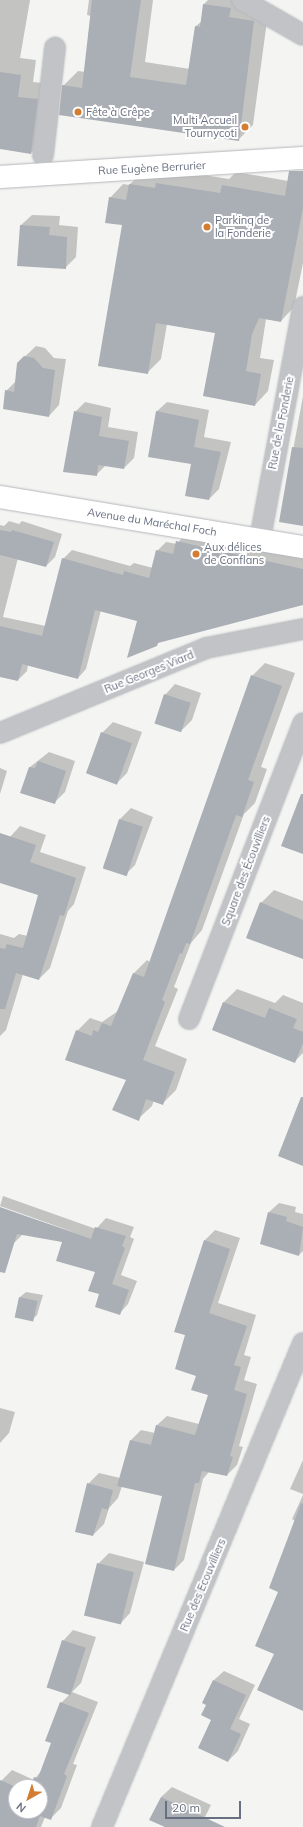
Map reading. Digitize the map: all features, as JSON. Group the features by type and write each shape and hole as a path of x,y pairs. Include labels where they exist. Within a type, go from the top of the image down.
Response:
{"main road":[{"name":"Rue Eugène Berrurier","path":"0,176 303,158"},
{"name":"Avenue du Maréchal Foch","path":"0,498 303,547"}],"street":[{"path":"242,0 303,35"},
{"path":"43,155 55,48"},
{"name":"Rue de la Fonderie","path":"260,539 303,307"},
{"name":"Rue Georges Viard","path":"0,733 206,648 303,629"},
{"name":"Square des Écouvilliers","path":"189,1019 303,722"},
{"name":"Rue des Ecouvilliers","path":"102,1827 303,1343"}],"building":[{"path":"92,0 141,0 130,77 186,85 195,26 200,27 203,4 231,8 229,17 254,21 239,141 59,115 62,85 82,88"},
{"path":"0,72 21,75 18,97 38,99 31,154 0,149"},
{"path":"289,171 303,171 303,208 281,322 259,318 252,334 246,371 261,374 255,406 203,396 215,333 156,323 148,374 98,366 122,225 105,223 109,197 126,200 129,184 155,188 156,183 220,193 222,185 285,196"},
{"path":"20,225 50,227 49,235 67,237 66,269 17,266"},
{"path":"24,356 34,358 43,368 55,370 49,417 3,409 5,390 14,392 17,363"},
{"path":"74,411 102,417 99,436 129,441 124,469 98,465 97,476 63,472"},
{"path":"156,411 199,420 194,447 221,452 209,500 185,496 191,464 148,457"},
{"path":"292,447 303,448 303,526 279,522"},
{"path":"0,530 11,532 12,530 54,542 46,567 0,555"},
{"path":"176,541 303,569 303,605 158,643 157,646 127,658 137,621 95,610 78,679 22,664 18,681 0,677 0,626 42,636 62,558 123,575 124,571 149,578 156,550 173,554"},
{"path":"251,675 282,686 248,780 254,782 242,817 236,815 190,944 186,943 182,954 180,953 162,1000 165,1002 143,1060 175,1072 163,1105 146,1099 139,1121 112,1110 126,1080 65,1060 76,1030 92,1036 93,1030 98,1032 102,1023 111,1026 133,973 144,977"},
{"path":"164,694 191,703 181,732 154,723"},
{"path":"101,732 132,743 117,785 86,773"},
{"path":"38,761 66,771 55,804 20,793 29,767 35,768"},
{"path":"301,794 303,794 303,854 281,846"},
{"path":"119,819 143,827 127,876 103,868"},
{"path":"0,833 36,845 30,862 76,878 64,916 60,915 39,980 16,973 5,1009 0,1009 0,948 5,949 7,944 23,948 38,895 0,883"},
{"path":"260,902 303,920 303,959 246,938"},
{"path":"223,1002 265,1018 269,1008 297,1019 293,1028 303,1032 303,1043 295,1063 212,1030"},
{"path":"301,1097 303,1097 303,1166 278,1156"},
{"path":"0,1207 91,1239 95,1227 126,1236 122,1246 125,1248 112,1284 129,1290 120,1315 95,1307 99,1294 88,1291 95,1272 56,1261 62,1242 17,1234 5,1273 0,1272"},
{"path":"268,1212 287,1217 286,1221 303,1227 299,1256 260,1244"},
{"path":"204,1240 230,1249 209,1313 247,1326 234,1365 241,1367 234,1390 247,1394 230,1456 233,1457 227,1476 202,1471 199,1483 195,1483 174,1571 145,1564 162,1496 117,1486 130,1440 151,1445 156,1425 195,1435 208,1395 191,1390 196,1376 175,1369 185,1335 174,1332"},
{"path":"19,1297 38,1301 33,1321 15,1318"},
{"path":"87,1483 113,1490 108,1510 102,1508 93,1536 75,1532"},
{"path":"301,1503 303,1504 303,1711 257,1690 274,1654 255,1646 278,1592 269,1588"},
{"path":"97,1563 134,1572 121,1625 84,1615"},
{"path":"62,1640 86,1648 70,1695 47,1688"},
{"path":"213,1680 246,1695 230,1729 241,1734 228,1762 198,1748 211,1720 201,1715 206,1705 202,1703"},
{"path":"60,1702 89,1713 64,1774 67,1776 51,1820 48,1819 48,1779 33,1779 34,1777 38,1778 51,1743 45,1741"},
{"path":"0,1780 8,1784 8,1819 39,1819 36,1827 0,1827"},
{"path":"161,1797 225,1827 165,1827 149,1820"}],"place":[{"name":"Fête à Crêpe","path":"78,112"},
{"name":"Multi Accueil Tournycoti","path":"245,127"},
{"name":"Parking de la Fonderie","path":"207,227"},
{"name":"Aux délices de Conflans","path":"196,554"}]}
